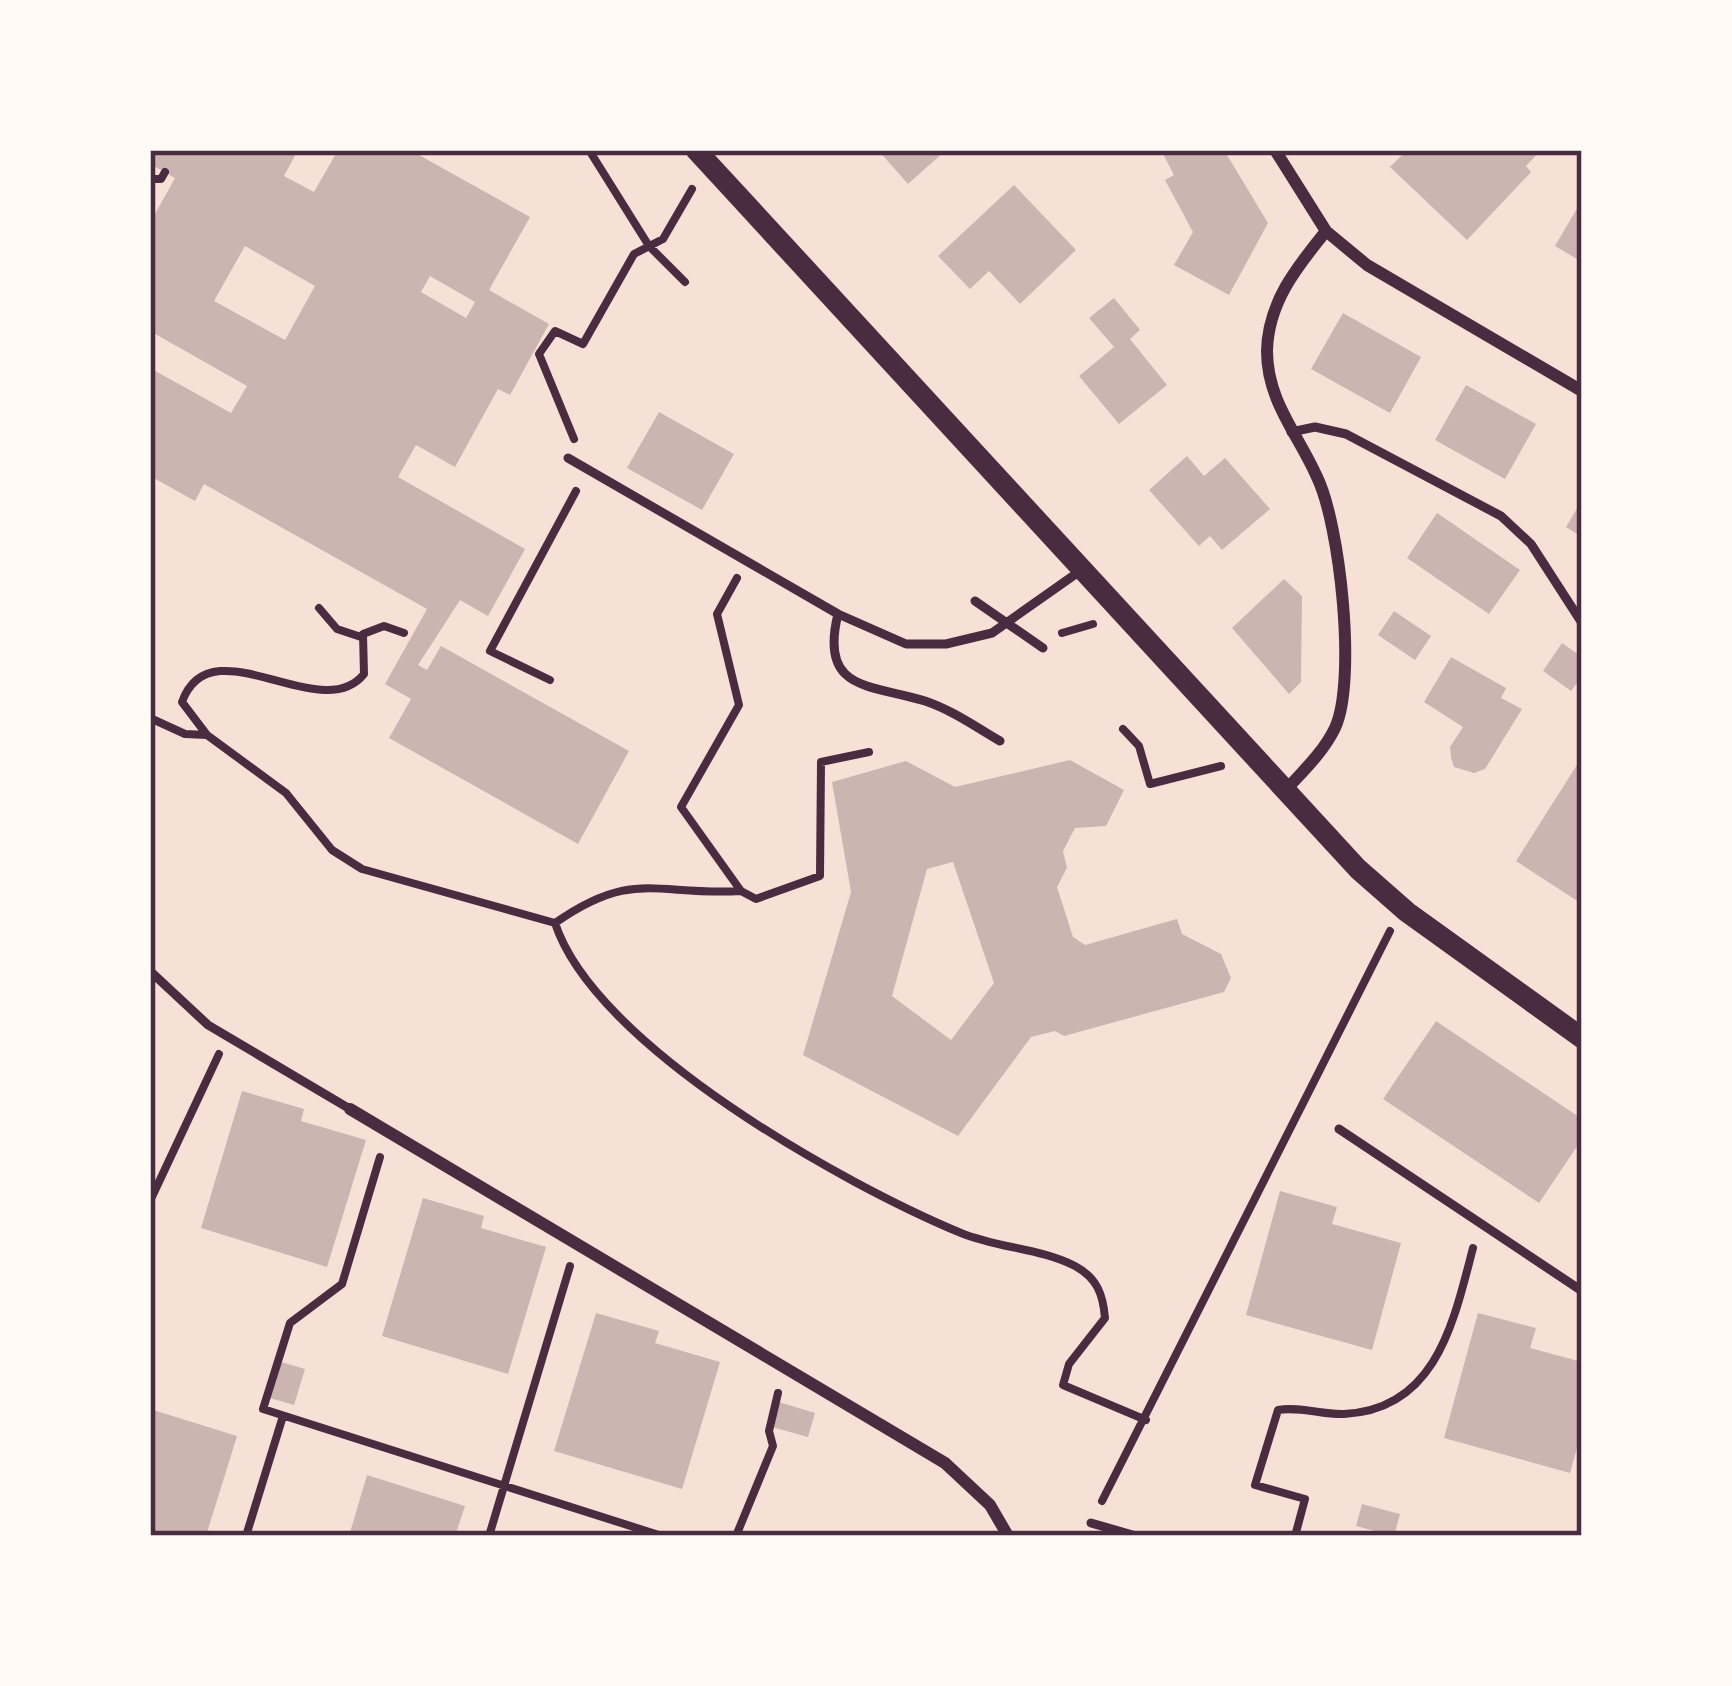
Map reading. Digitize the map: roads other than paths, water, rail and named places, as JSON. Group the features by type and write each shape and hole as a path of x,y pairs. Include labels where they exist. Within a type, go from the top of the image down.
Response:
{"street":[{"path":"696,150 1283,794 1407,912 1582,1038"},
{"path":"1275,150 1326,231 1405,292 1582,391"},
{"path":"1283,794 1334,730 1344,687 1336,535 1320,481 1292,432 1268,371 1270,322 1293,273 1326,231"},
{"path":"350,1109 945,1463 990,1505 1008,1536"}],"lane":[{"path":"1292,432 1315,427 1346,434 1501,516 1531,544 1582,623"},
{"path":"568,458 884,638 927,645 971,639 1011,622 1080,571"},
{"path":"975,601 1043,648"},
{"path":"838,614 830,645 833,661 847,675 884,693 943,708 1000,741"},
{"path":"150,971 227,1036 350,1109"},
{"path":"1339,1129 1582,1292"},
{"path":"1090,1523 1136,1536"}]}
